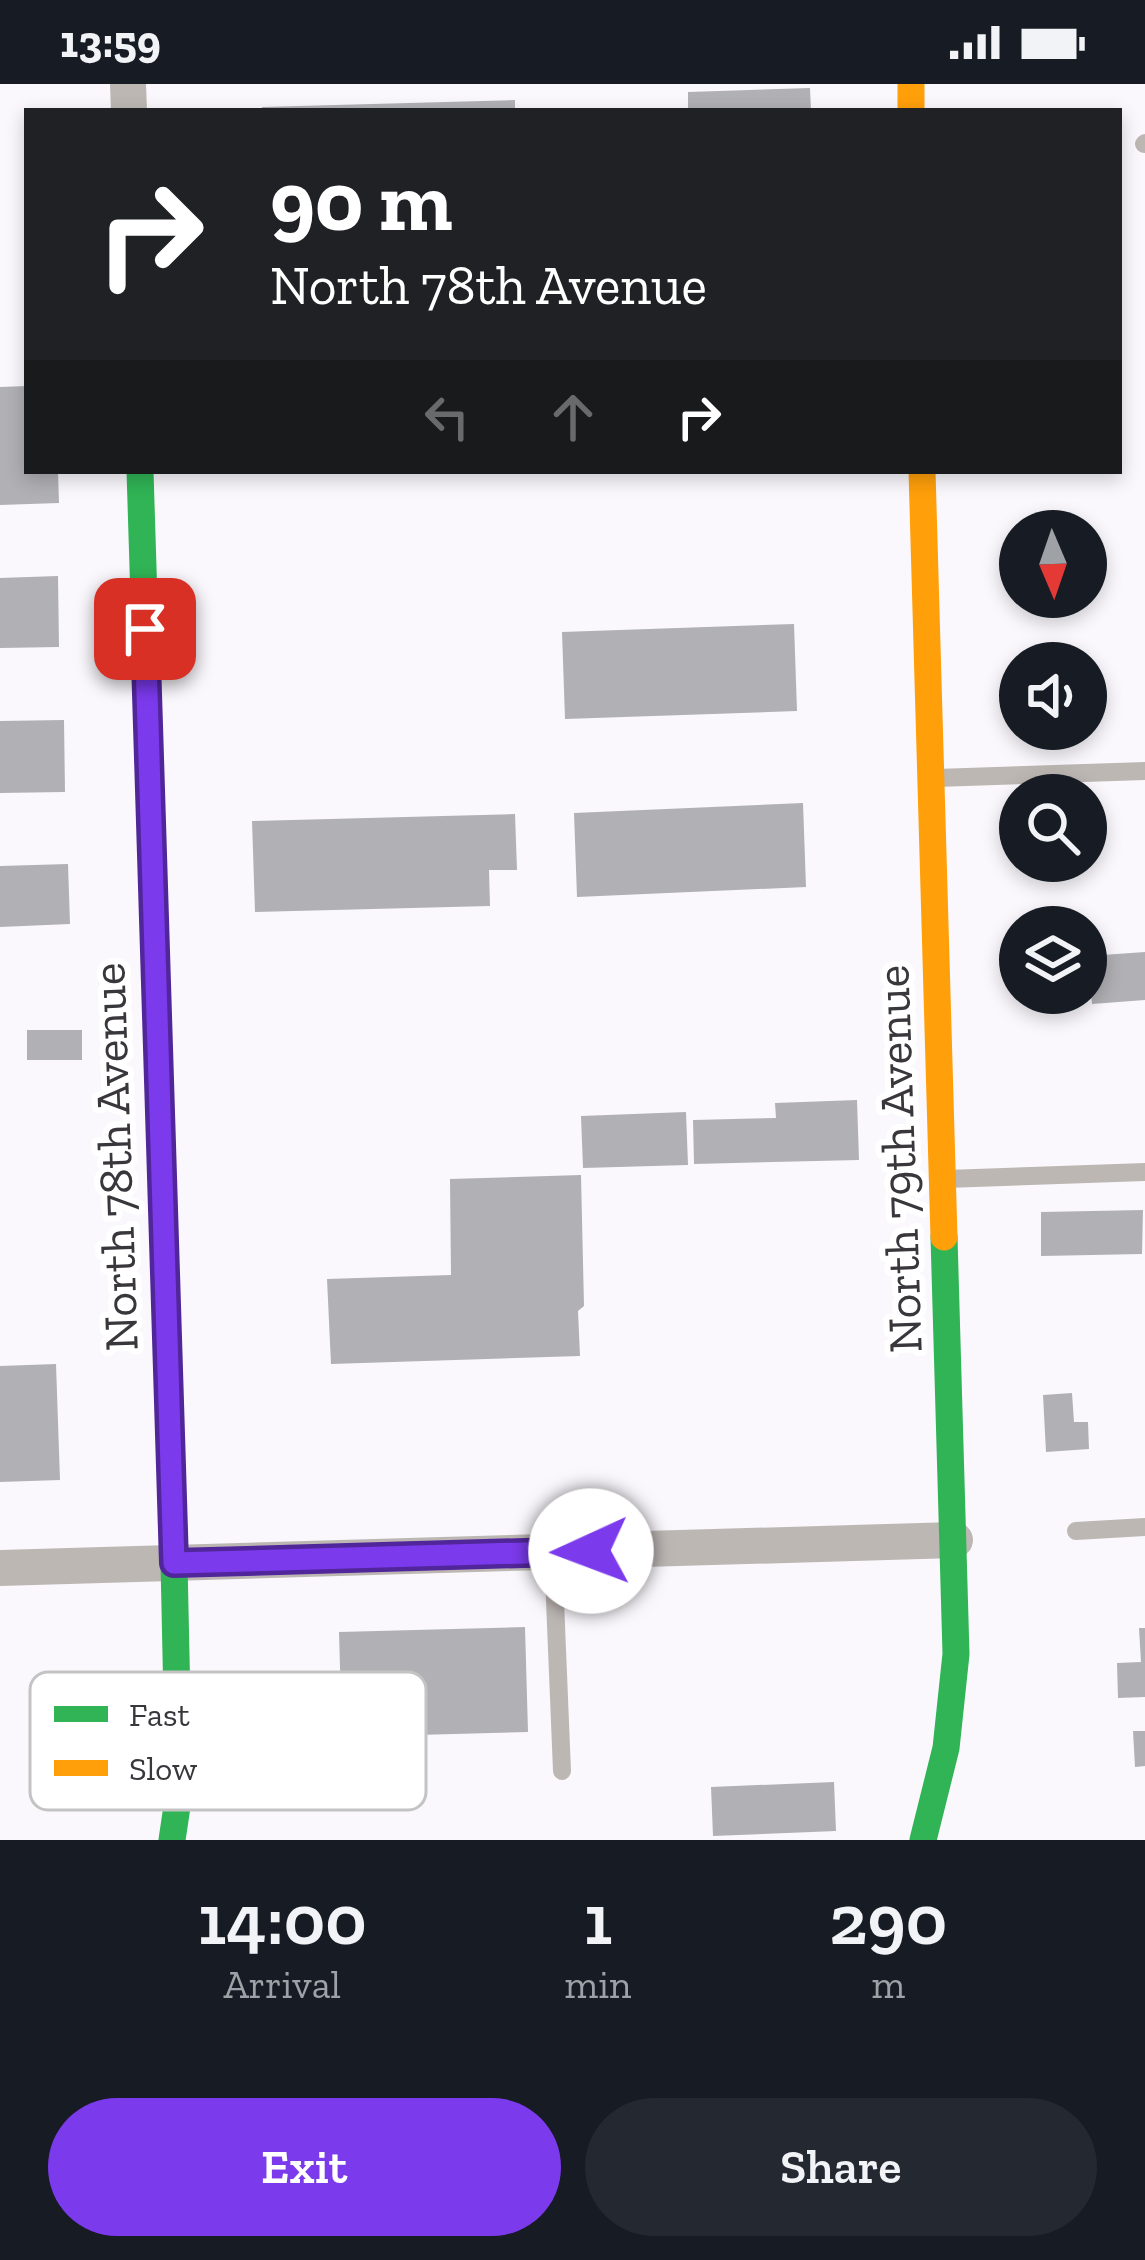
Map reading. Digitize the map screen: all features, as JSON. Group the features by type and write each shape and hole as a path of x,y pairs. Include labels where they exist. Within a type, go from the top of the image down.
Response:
{"street":[{"name":"North 78th Avenue","path":"140,474 176,1672"},
{"name":"North 79th Avenue","path":"922,474 955,1540 952,1708 938,1794 923,1840"},
{"path":"0,1568 955,1540"},
{"name":"North 78th Avenue","path":"172,1840 176,1810"}],"lane":[{"path":"931,778 1145,771"},
{"path":"944,1179 1145,1172"},
{"path":"1076,1531 1145,1527"},
{"path":"553,1552 562,1771"}],"building":[{"path":"810,88 811,108 688,108 688,92"},
{"path":"515,100 515,108 262,107"},
{"path":"24,386 24,474 58,474 59,503 0,505 0,387"},
{"path":"58,576 59,647 0,648 0,578"},
{"path":"794,624 797,711 565,719 562,632"},
{"path":"64,720 65,792 0,793 0,721"},
{"path":"803,803 806,887 577,897 574,813"},
{"path":"515,814 517,870 489,870 490,906 255,912 252,821"},
{"path":"68,864 70,924 0,927 0,866"},
{"path":"1145,952 1145,1000 1107,1003 1107,955"},
{"path":"27,1030 82,1030 82,1060 27,1060"},
{"path":"857,1100 859,1160 694,1164 693,1120 776,1118 775,1103"},
{"path":"686,1112 688,1165 583,1168 581,1116"},
{"path":"581,1175 584,1306 578,1311 580,1356 331,1364 327,1279 451,1275 450,1179"},
{"path":"1143,1210 1142,1254 1041,1256 1041,1212"},
{"path":"56,1364 60,1480 0,1482 0,1366"},
{"path":"1072,1393 1074,1422 1088,1422 1089,1449 1046,1452 1043,1395"},
{"path":"525,1627 528,1732 426,1735 426,1672 340,1672 339,1632"},
{"path":"1139,1628 1145,1628 1145,1697 1118,1698 1117,1663 1141,1662"},
{"path":"1133,1731 1145,1731 1145,1766 1135,1767"},
{"path":"834,1782 836,1831 713,1836 711,1787"}],"traffic: fast":[{"path":"140,474 176,1672"},
{"path":"923,1840 946,1748 956,1654 944,1237"},
{"path":"172,1840 176,1810"}],"traffic: slow":[{"path":"911,84 911,108"},
{"path":"922,474 944,1237"}],"route":[{"path":"145,629 174,1563 591,1551"}]}
